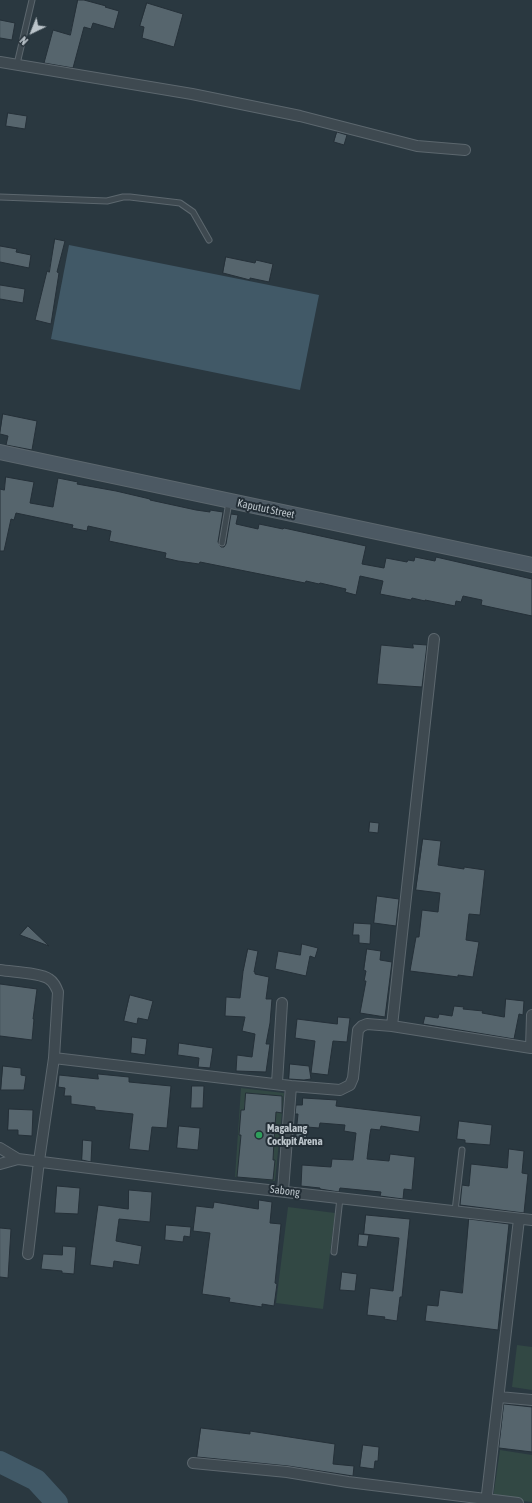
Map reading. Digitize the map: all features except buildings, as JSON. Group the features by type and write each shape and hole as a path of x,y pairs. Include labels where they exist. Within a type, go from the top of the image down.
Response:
{"street":[{"path":"0,62 192,94 300,116 417,146 465,150"},
{"name":"Kaputut Street","path":"0,452 532,565"},
{"path":"392,1026 434,639"},
{"path":"0,970 42,976 50,979 56,986 58,992 54,1058 39,1161 28,1254"},
{"path":"277,1083 282,1003"},
{"path":"54,1058 277,1083 291,1086 340,1090 350,1085 353,1078 358,1030 367,1024 392,1026 532,1048 532,1015"},
{"path":"283,1191 291,1086"},
{"path":"0,1148 18,1159"},
{"path":"0,1164 18,1159"},
{"name":"Sabong","path":"18,1159 224,1185 532,1220"},
{"path":"486,1501 519,1219"},
{"path":"499,1397 532,1400"},
{"path":"193,1463 287,1472 486,1501 518,1503"}],"lane":[{"path":"17,64 32,0"},
{"path":"0,197 107,201 130,197 180,203 193,212 208,240"},
{"path":"222,543 229,501"},
{"path":"455,1211 462,1150"},
{"path":"334,1252 340,1198"}],"green space":[{"name":"Magalang Cockpit Arena","path":"241,1088 284,1093 275,1181 235,1177"},
{"path":"288,1207 335,1213 323,1309 276,1303"},
{"path":"517,1345 532,1347 532,1390 512,1387"},
{"path":"500,1450 532,1455 532,1502 493,1498"}],"water":[{"path":"69,245 319,295 300,390 51,339"}],"waterway":[{"path":"0,1462 36,1480 57,1503"}],"place":[{"name":"Magalang Cockpit Arena","path":"259,1135"}]}
